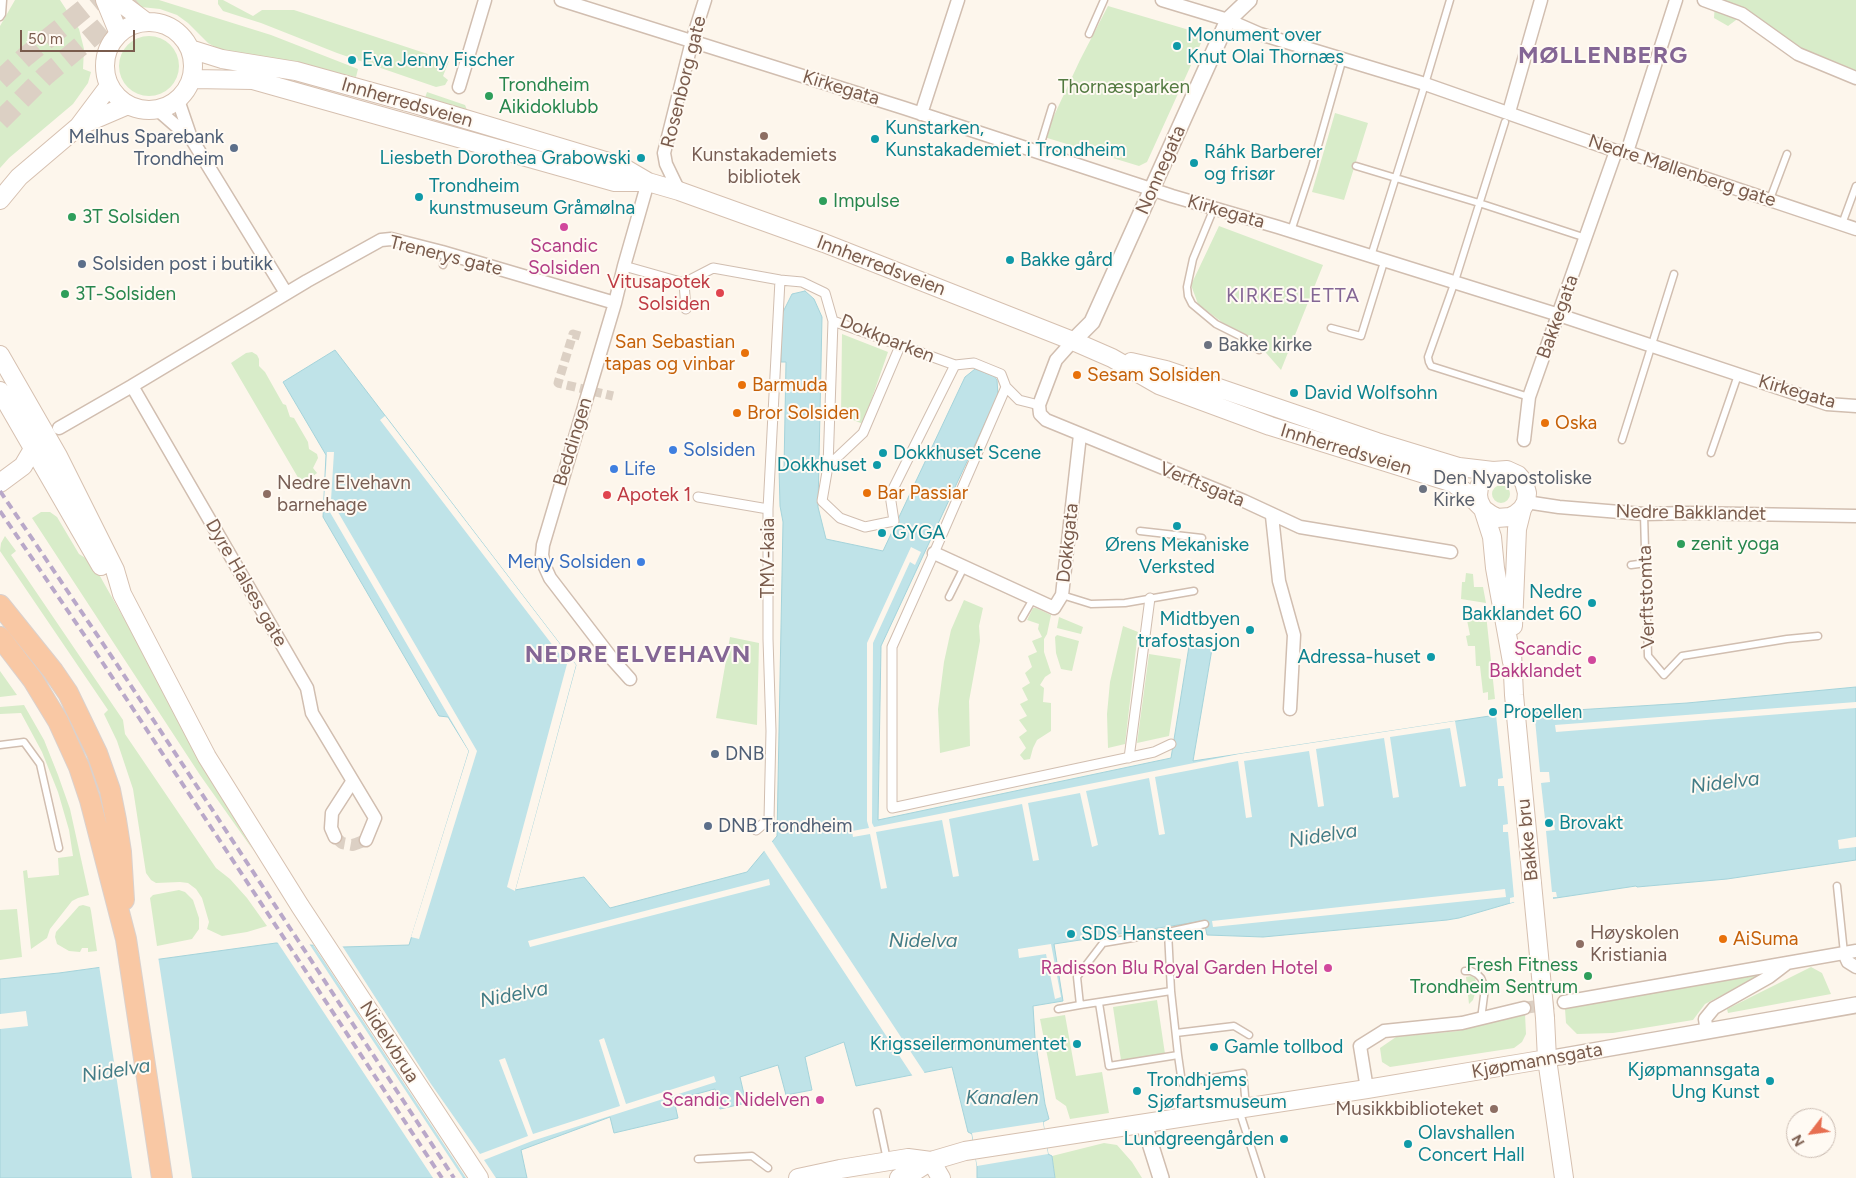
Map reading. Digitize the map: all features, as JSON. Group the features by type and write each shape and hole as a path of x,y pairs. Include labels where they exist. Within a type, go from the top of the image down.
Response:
{"highway":[{"path":"0,605 53,670 68,693 80,715 110,790 120,844 126,939 162,1178"},
{"path":"0,637 38,687 67,738 90,800 126,939"}],"main road":[{"path":"105,0 118,34"},
{"path":"116,0 146,22"},
{"path":"146,22 157,22 174,29 182,36 190,49 194,66 192,79 178,100 158,110 143,110 128,105 119,99 109,86 105,71 111,45 118,34 132,26 146,22"},
{"name":"Innherredsveien","path":"190,49 222,59 296,71 415,104 619,165 648,182 679,191 864,258 1073,341 1112,358 1159,385 1270,426 1453,483 1483,508"},
{"name":"Innherredsveien","path":"192,79 253,80 615,182 648,182"},
{"path":"0,200 19,177 79,126 109,86"},
{"path":"79,126 128,105"},
{"path":"0,355 38,418 58,456 115,570 122,594"},
{"name":"Innherredsveien","path":"1112,358 1166,370 1376,442 1458,467 1493,471"},
{"path":"0,391 106,575 122,594"},
{"path":"0,483 23,466 33,449 38,418"},
{"path":"1507,470 1518,475 1524,482 1527,493 1516,529 1512,662 1495,568 1492,537 1478,495 1479,487 1486,475 1493,471 1507,470"},
{"path":"1483,508 1490,514 1501,518 1510,517 1524,505"},
{"name":"Nidelvbrua","path":"122,594 207,758 300,906 479,1178"},
{"name":"Bakke bru","path":"1512,662 1546,1018 1547,1059 1564,1178"},
{"name":"Kjøpmannsgata","path":"931,1160 974,1149 1242,1109 1547,1059"},
{"path":"798,1178 908,1158 931,1160"},
{"path":"899,1178 912,1173 931,1160"},
{"path":"926,1178 931,1160"},
{"path":"931,1160 941,1178"}],"street":[{"path":"459,86 485,0"},
{"name":"Kirkegata","path":"562,0 921,114 1152,190 1559,315 1650,347 1827,404 1856,406"},
{"name":"Rosenborg gate","path":"679,191 666,164 664,153 692,41 705,0"},
{"path":"921,114 958,0"},
{"name":"Nedre Møllenberg gate","path":"1162,0 1228,20 1260,34 1425,84 1507,117 1622,151 1856,229"},
{"name":"Nonnegata","path":"1073,341 1092,322 1228,20 1249,0"},
{"path":"1507,117 1541,0"},
{"name":"Bakkegata","path":"1524,440 1529,397 1586,238 1622,151 1676,0"},
{"path":"1704,0 1718,3 1742,14 1798,54 1856,78"},
{"path":"59,428 286,293 191,138 178,100"},
{"path":"158,110 191,138"},
{"name":"Beddingen","path":"630,679 613,660 550,578 542,555 543,545 615,303 648,182"},
{"name":"Trenerys gate","path":"286,293 381,240 391,239 444,260 615,303"},
{"path":"624,266 684,282 686,309"},
{"name":"Dokkparken","path":"684,282 713,268 802,282 825,292 834,321 954,365 974,363 1001,374 1006,386 1019,400 1039,406"},
{"name":"TMV-kaia","path":"756,830 769,819 771,730 768,639 768,509 780,280"},
{"path":"834,321 828,466 822,501 840,518 865,527 894,521 890,495 954,365"},
{"path":"1039,406 1056,360 1073,341"},
{"path":"828,466 863,433 900,346"},
{"name":"Dyre Halses gate","path":"132,386 307,688 312,713 374,818 366,840"},
{"path":"1006,386 892,647 892,808 1129,758 1154,752 1171,744"},
{"name":"Verftsgata","path":"1039,406 1040,414 1046,420 1244,501 1272,516 1300,527 1451,552"},
{"name":"Dokkgata","path":"934,553 1054,608 1062,595 1080,435"},
{"path":"698,498 768,509"},
{"name":"Nedre Bakklandet","path":"1524,505 1644,514 1856,516"},
{"path":"1272,516 1279,581 1294,636 1290,709"},
{"path":"1129,758 1150,598"},
{"path":"335,837 331,828 332,813 352,782"},
{"path":"1564,1002 1850,952 1848,962 1856,967"},
{"path":"1707,1032 1705,1019 1714,1008 1769,977 1788,962"},
{"name":"Kjøpmannsgata","path":"1547,1059 1856,1005"},
{"path":"1367,1089 1360,1046 1384,1031 1462,1023 1524,1008"},
{"path":"1144,1124 1160,1178"}],"lane":[{"path":"0,17 3,0"},
{"path":"1089,34 1104,0"},
{"path":"1370,257 1450,2"},
{"path":"1291,232 1317,152 1344,58"},
{"path":"1038,152 1052,107"},
{"path":"1507,117 1454,284 1428,357 1431,366 1529,397"},
{"path":"1770,199 1787,154"},
{"path":"1356,166 1479,202 1586,238"},
{"path":"1842,224 1856,186"},
{"path":"1214,208 1192,259 1187,287 1188,296 1192,304 1216,324 1244,338 1260,350"},
{"path":"1331,328 1361,336 1384,262"},
{"path":"1622,440 1674,274"},
{"name":"Kirkegata","path":"1711,453 1738,375"},
{"name":"Verftstomta","path":"1644,514 1648,656 1664,675 1682,656 1787,639 1818,636"},
{"path":"1140,531 1202,538"},
{"path":"1631,565 1646,563"},
{"path":"949,597 964,567"},
{"path":"1062,595 1091,604 1125,603 1194,591"},
{"path":"1022,618 1033,599"},
{"path":"0,745 24,742 40,764 59,848"},
{"path":"1837,886 1850,952"},
{"path":"1080,1006 1077,977 1103,943 1205,924"},
{"path":"1168,932 1172,992 1182,1083 1243,1074 1242,1109 1261,1178"},
{"path":"1465,971 1477,974 1485,988 1481,1019"},
{"path":"1058,1009 1172,992"},
{"path":"1099,1003 1109,1066 1178,1055"},
{"path":"1176,1033 1234,1026 1250,1035"},
{"path":"877,1112 887,1161"},
{"path":"698,1159 752,1156 768,1168"}],"green space":[{"path":"15,0 60,0 79,29 84,49 83,69 91,72 88,83 73,104 9,158 0,168 0,26"},
{"path":"125,0 159,0 271,35 358,69 356,77 279,59 222,51 208,43 177,15 160,9 141,7"},
{"path":"218,0 223,0 253,16 262,10 294,10 449,61 443,76 448,80 445,85 436,87 337,53 261,23 223,11 218,4"},
{"path":"1704,0 1856,0 1856,78 1740,17 1728,26 1714,18 1715,3"},
{"name":"Thornæsparken","path":"1108,6 1196,32 1201,38 1201,43 1147,162 1139,166 1044,137"},
{"path":"149,36 166,41 174,49 179,66 174,83 166,91 149,96 132,91 124,83 119,66 124,49 132,41"},
{"path":"427,92 465,105 467,110 425,98"},
{"path":"1335,113 1368,123 1344,200 1312,192"},
{"path":"1219,226 1323,265 1281,370 1253,338 1223,323 1198,304 1191,285"},
{"path":"842,334 888,352 863,424 841,415"},
{"path":"252,352 257,355 259,366 265,372 283,404 286,405 290,417 294,418 308,442 309,449 317,454 318,458 313,468 317,473 313,476 313,485 306,489 231,363 246,353"},
{"path":"1501,485 1507,488 1510,494 1507,500 1501,503 1495,500 1492,494 1495,488"},
{"path":"41,512 50,512 57,517 79,554 92,562 140,647 186,737 253,850 200,775 32,518"},
{"path":"5,536 16,551 11,555 123,720 125,734 216,868 230,879 247,898 267,926 247,932 222,936 207,929 209,922 202,898 196,889 188,883 156,883 146,873 133,789 117,741 104,714 108,710 0,551 1,543"},
{"path":"1466,573 1473,574 1474,587 1483,587 1486,603 1461,599 1462,582 1465,582"},
{"path":"964,600 983,608 979,626 980,641 969,701 970,746 940,753 938,709 944,662 951,630"},
{"path":"1033,608 1051,615 1044,639 1044,652 1051,673 1045,677 1040,685 1044,688 1043,702 1051,703 1051,731 1037,740 1030,759 1024,760 1020,755 1026,748 1019,737 1027,731 1019,720 1027,716 1020,704 1028,700 1022,688 1030,683 1025,673 1032,667 1028,656 1037,652 1032,641 1042,637 1038,629 1039,624 1027,620"},
{"path":"1486,614 1495,699 1488,700 1488,692 1483,693 1480,666 1476,666 1475,646 1468,646 1466,636 1470,635 1466,615"},
{"path":"1059,617 1083,627 1081,634 1057,628"},
{"path":"1123,626 1138,632 1125,744 1108,748 1107,714 1110,682"},
{"path":"1057,635 1079,641 1072,671 1061,669 1056,653 1055,637"},
{"path":"730,637 759,643 757,725 716,718"},
{"path":"1149,654 1181,659 1169,736 1137,743"},
{"path":"0,671 17,695 0,697"},
{"path":"24,705 44,740 70,809 89,895 72,901 50,929 47,938 31,949 23,871 27,870 28,878 59,875 58,858 73,856 69,830 58,792 42,752 21,713 0,714 0,707"},
{"path":"179,890 185,892 193,900 199,918 199,929 192,939 157,946 150,898 153,895"},
{"path":"79,906 90,907 97,951 88,952 88,948 82,948 80,952 69,951 57,944 56,932"},
{"path":"17,909 22,957 0,960 0,910"},
{"path":"1811,967 1822,973 1831,994 1728,1013 1727,1009"},
{"path":"1757,973 1758,977 1705,1004 1693,1020 1613,1033 1577,1034 1566,1023 1565,1009"},
{"path":"1471,976 1475,978 1477,987 1473,1000 1469,1004 1466,977"},
{"path":"1157,1000 1165,1054 1121,1060 1113,1007"},
{"path":"1525,1014 1526,1034 1522,1042 1514,1048 1390,1067 1382,1062 1380,1048 1396,1037 1458,1031"},
{"path":"1065,1015 1076,1076 1102,1072 1109,1113 1070,1119 1066,1106 1056,1099 1040,1019"},
{"path":"1104,1143 1117,1145 1132,1162 1142,1178 1055,1178 1052,1156"}],"water":[{"name":"Nidelva","path":"805,291 814,299 822,317 818,507 826,539 883,551 965,377 975,369 994,376 997,380 998,395 881,646 878,820 1171,758 1190,640 1213,643 1193,761 1496,715 1687,703 1856,687 1856,860 1727,879 1636,886 1514,902 1447,920 1263,937 1207,935 1204,921 1054,944 1063,1001 1033,1006 1035,1038 1049,1119 1043,1122 1048,1154 1052,1156 1055,1178 977,1178 972,1134 968,1132 952,1067 856,1086 844,1042 805,1057 812,1090 786,1095 778,1065 740,1077 746,1103 720,1109 715,1089 674,1100 678,1118 614,1133 610,1117 521,1150 527,1178 0,1178 0,979 59,973 276,943 343,947 409,945 469,751 448,717 439,716 323,517 326,455 283,382 335,350 576,665 515,890 584,877 610,908 747,872 777,836 783,522 780,506 779,467 784,468 786,362 781,362 782,314 792,294"}],"pier":[{"path":"385,416 576,665 515,891 507,887 567,664 380,420"},
{"path":"327,452 334,452 331,500 477,751 419,939 411,937 469,751 324,502"},
{"path":"911,547 921,552 915,565 910,562 873,643 872,823 874,827 1239,754 1455,721 1466,786 1460,787 1450,728 1390,737 1399,797 1393,798 1384,738 1316,749 1324,806 1318,807 1309,751 1244,761 1252,817 1246,818 1238,761 1155,777 1165,834 1159,835 1149,778 1086,791 1098,845 1092,847 1080,793 1028,803 1039,860 1033,861 1022,804 949,819 959,876 953,877 942,820 876,832 887,888 881,889 870,834 853,837 852,831 869,828 867,821 867,643"},
{"path":"1856,702 1856,708 1556,732 1555,725"},
{"path":"1534,709 1540,772 1549,772 1550,782 1541,783 1545,819 1553,818 1555,830 1546,831 1552,892 1556,892 1557,897 1553,897 1553,901 1515,905 1514,902 1510,903 1510,898 1514,897 1508,832 1503,832 1503,825 1508,824 1504,786 1498,786 1498,779 1503,778 1496,715 1492,716 1491,713"},
{"path":"1856,837 1856,847 1839,849 1838,840"},
{"path":"771,840 926,1075 913,1077 763,849"},
{"path":"769,879 770,885 530,947 528,941"},
{"path":"1505,889 1506,897 1213,927 1212,921"},
{"path":"276,940 308,942 463,1178 433,1178"},
{"path":"312,943 341,944 431,1084 480,1154 528,1136 499,1060 505,1058 533,1134 620,1106 599,1040 604,1038 626,1104 714,1076 716,1082 532,1141 484,1160 496,1178 466,1178"},
{"path":"1051,944 1061,997 1055,999 1046,954 1019,958 1018,949"},
{"path":"158,956 192,1178 132,1178 99,965"},
{"path":"26,1011 28,1026 0,1029 0,1014"},
{"path":"1043,1122 1048,1154 977,1166 972,1133"}],"tunnel":[{"path":"0,80 95,0"},
{"path":"0,121 45,76 136,0"},
{"path":"580,336 573,334 558,383 613,396"},
{"path":"335,837 342,843 353,845 366,840"},
{"path":"1524,1008 1564,1002"}],"railway":[{"path":"0,491 114,660 454,1178"},
{"path":"0,511 89,642 442,1178"}],"place":[{"name":"Monument over Knut Olai Thornæs","path":"1177,46"},
{"name":"Eva Jenny Fischer","path":"352,60"},
{"name":"Trondheim Aikidoklubb","path":"489,96"},
{"name":"Kunstakademiets bibliotek","path":"764,136"},
{"name":"Kunstarken, Kunstakademiet i Trondheim","path":"875,139"},
{"name":"Melhus Sparebank Trondheim","path":"234,148"},
{"name":"Liesbeth Dorothea Grabowski","path":"641,158"},
{"name":"Ráhk Barberer og frisør","path":"1194,163"},
{"name":"Trondheim kunstmuseum Gråmølna","path":"419,197"},
{"name":"Impulse","path":"823,201"},
{"name":"3T Solsiden","path":"72,217"},
{"name":"Scandic Solsiden","path":"564,227"},
{"name":"Bakke gård","path":"1010,260"},
{"name":"Solsiden post i butikk","path":"82,264"},
{"name":"Vitusapotek Solsiden","path":"720,293"},
{"name":"3T-Solsiden","path":"65,294"},
{"name":"Bakke kirke","path":"1208,345"},
{"name":"San Sebastian tapas og vinbar","path":"745,353"},
{"name":"Sesam Solsiden","path":"1077,375"},
{"name":"Barmuda","path":"742,385"},
{"name":"David Wolfsohn","path":"1294,393"},
{"name":"Bror Solsiden","path":"737,413"},
{"name":"Oska","path":"1545,423"},
{"name":"Solsiden","path":"673,450"},
{"name":"Dokkhuset Scene","path":"883,453"},
{"name":"Dokkhuset","path":"877,465"},
{"name":"Life","path":"614,469"},
{"name":"Den Nyapostoliske Kirke","path":"1423,489"},
{"name":"Bar Passiar","path":"867,493"},
{"name":"Nedre Elvehavn barnehage","path":"267,494"},
{"name":"Apotek 1","path":"607,495"},
{"name":"Ørens Mekaniske Verksted","path":"1177,526"},
{"name":"GYGA","path":"882,533"},
{"name":"zenit yoga","path":"1681,544"},
{"name":"Meny Solsiden","path":"641,562"},
{"name":"Nedre Bakklandet 60","path":"1592,603"},
{"name":"Midtbyen trafostasjon","path":"1250,630"},
{"name":"Adressa-huset","path":"1431,657"},
{"name":"Scandic Bakklandet","path":"1592,660"},
{"name":"Propellen","path":"1493,712"},
{"name":"DNB","path":"715,754"},
{"name":"Brovakt","path":"1549,823"},
{"name":"DNB Trondheim","path":"708,826"},
{"name":"SDS Hansteen","path":"1071,934"},
{"name":"AiSuma","path":"1723,939"},
{"name":"Høyskolen Kristiania","path":"1580,944"},
{"name":"Radisson Blu Royal Garden Hotel","path":"1328,968"},
{"name":"Fresh Fitness Trondheim Sentrum","path":"1588,976"},
{"name":"Krigsseilermonumentet","path":"1077,1044"},
{"name":"Gamle tollbod","path":"1214,1047"},
{"name":"Kjøpmannsgata Ung Kunst","path":"1770,1081"},
{"name":"Trondhjems Sjøfartsmuseum","path":"1137,1091"},
{"name":"Scandic Nidelven","path":"820,1100"},
{"name":"Musikkbiblioteket","path":"1494,1109"},
{"name":"Lundgreengården","path":"1284,1139"},
{"name":"Olavshallen Concert Hall","path":"1408,1144"}],"district":[{"name":"MØLLENBERG","path":"1603,56"},
{"name":"KIRKESLETTA","path":"1293,296"},
{"name":"NEDRE ELVEHAVN","path":"638,655"}],"water label":[{"name":"Kanalen","path":"1002,1098"}]}
